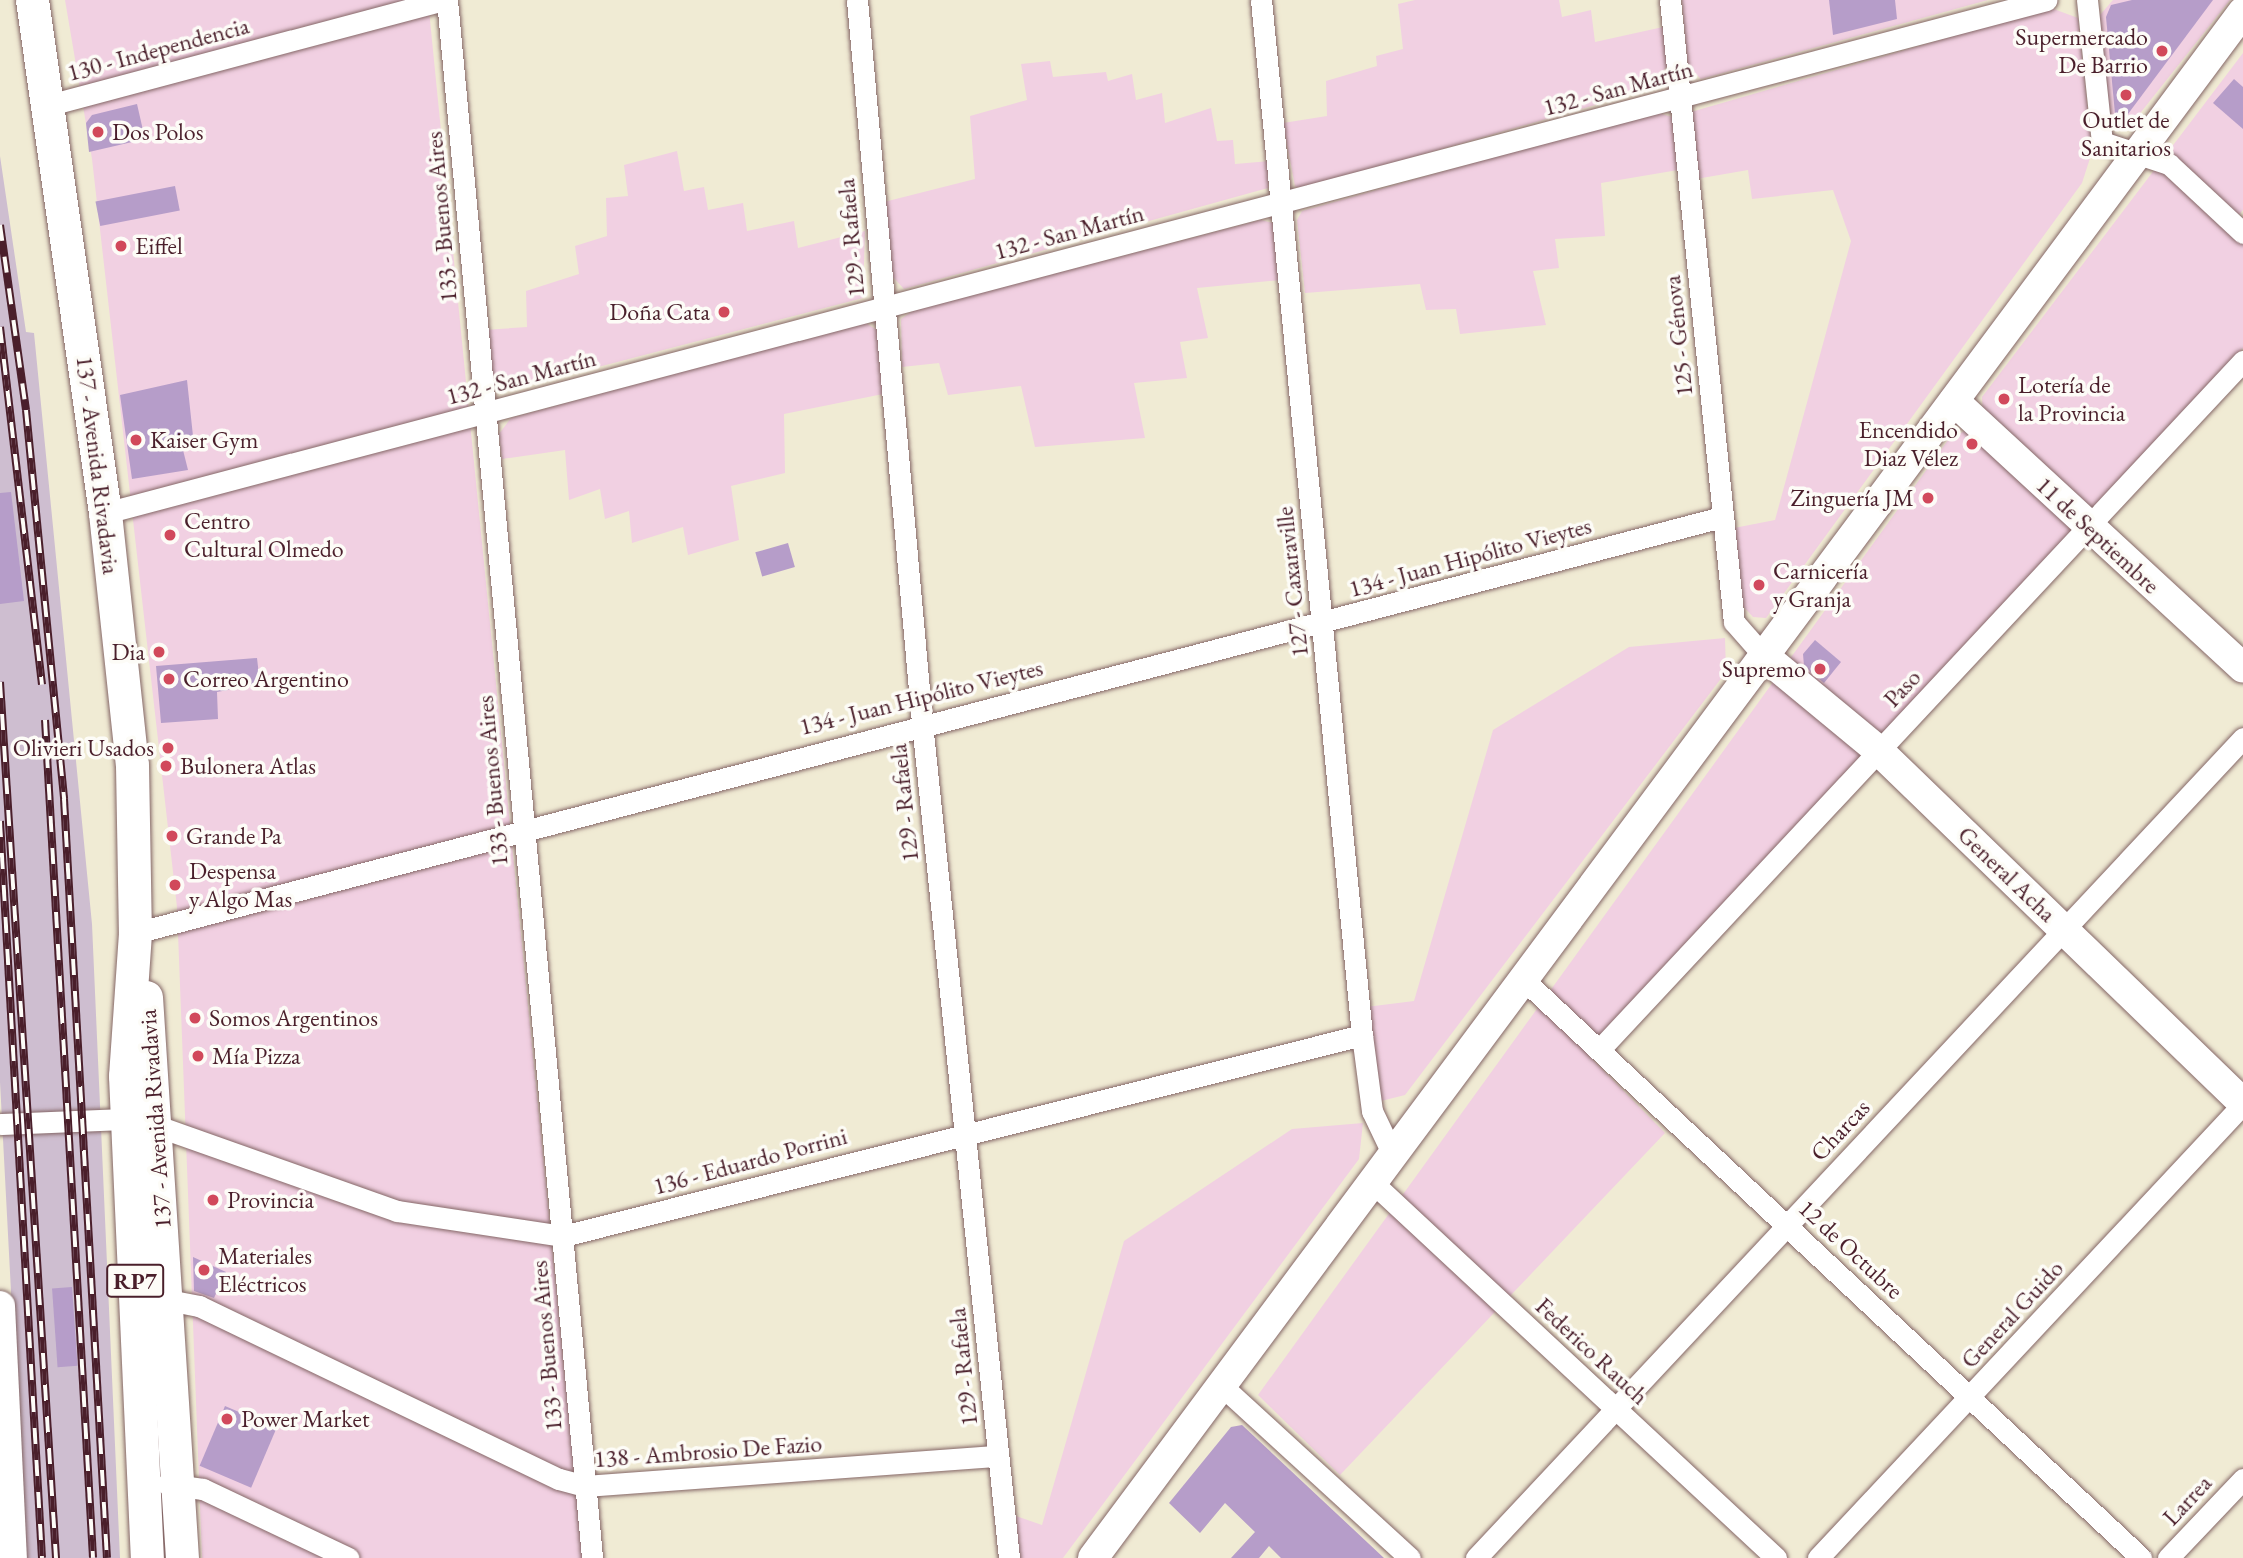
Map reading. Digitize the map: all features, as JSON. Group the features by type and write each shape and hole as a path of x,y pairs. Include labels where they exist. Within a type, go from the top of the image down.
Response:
{"main road":[{"name":"137 - Avenida Rivadavia","path":"32,0 105,513 132,765 142,1122 144,1485 148,1558"},
{"path":"1093,1558 2243,12"},
{"name":"11 de Septiembre","path":"1954,401 2243,668"},
{"name":"General Acha","path":"1763,655 1879,751 2243,1103"},
{"name":"137 - Avenida Rivadavia","path":"142,1122 168,1300 183,1558"},
{"path":"0,1306 12,1558"}],"street":[{"name":"130 - Independencia","path":"49,105 445,0"},
{"name":"133 - Buenos Aires","path":"445,0 592,1558"},
{"name":"129 - Rafaela","path":"858,0 883,307 922,723 1009,1558"},
{"name":"127 - Caxaraville","path":"1261,0 1362,1035 1372,1111 1393,1155"},
{"name":"125 - Génova","path":"1670,0 1734,622 1763,655"},
{"name":"132 - San Martín","path":"105,513 1680,99 2046,0"},
{"path":"2087,0 2102,142 2169,164 2243,233"},
{"name":"Paso","path":"1600,1049 2243,361"},
{"name":"134 - Juan Hipólito Vieytes","path":"135,933 922,723 1323,624 1722,517"},
{"name":"Charcas","path":"1476,1558 2243,738"},
{"name":"12 de Octubre","path":"1524,979 2141,1558"},
{"name":"136 - Eduardo Porrini","path":"0,1125 82,1116 142,1122 397,1211 563,1236 964,1130 1362,1035"},
{"name":"General Guido","path":"1818,1558 1972,1397 2243,1103"},
{"name":"Federico Rauch","path":"1372,1182 1776,1558"},
{"name":"138 - Ambrosio De Fazio","path":"168,1300 199,1306 559,1479 585,1486 998,1455"},
{"path":"1221,1385 1410,1558"},
{"name":"Larrea","path":"2168,1558 2243,1479"},
{"path":"144,1485 178,1484 203,1489 348,1558"}],"shaded area":[{"path":"65,0 428,0 583,1558 202,1558 177,907 92,159"},
{"path":"1415,0 1559,0 1562,17 1591,10 1595,42 1663,27 1667,66 1651,89 1302,189 1295,186 1283,123 1327,116 1326,81 1377,66 1376,56 1403,49 1398,4"},
{"path":"1682,0 1988,0 1701,79 1688,67"},
{"path":"2113,0 2230,0 2130,126 2110,114 2099,16"},
{"path":"2051,8 2078,18 2092,152 2082,183 1766,618 1753,617 1742,605 1734,528 1775,520 1851,241 1833,190 1752,199 1748,170 1696,179 1691,112"},
{"path":"2243,53 2243,210 2236,218 2243,225 2243,348 2089,513 1983,416 1982,397"},
{"path":"1050,61 1053,77 1106,72 1108,81 1132,74 1136,100 1162,93 1165,123 1211,108 1217,141 1233,140 1235,164 1270,161 1268,188 904,289 892,276 884,202 975,179 970,116 1027,100 1021,64"},
{"path":"1655,112 1672,117 1678,170 1601,183 1605,236 1555,239 1559,268 1533,271 1546,325 1460,334 1456,309 1426,310 1420,284 1305,293 1297,220 1302,211"},
{"path":"677,151 684,191 704,187 708,210 743,203 747,231 794,221 798,248 865,231 863,298 498,393 491,386 485,330 527,327 526,291 579,274 575,246 607,236 606,198 628,196 624,165"},
{"path":"0,156 26,332 34,333 92,924 120,1558 25,1558 0,1082"},
{"path":"1261,220 1273,223 1281,280 1197,288 1208,338 1180,342 1187,378 1134,383 1145,438 1035,447 1021,386 948,395 939,363 902,367 901,319 914,310"},
{"path":"864,322 877,330 883,394 784,414 785,473 731,486 739,540 688,555 683,527 632,543 629,511 605,519 600,489 569,500 565,450 502,459 499,434 511,418"},
{"path":"1966,430 2073,531 1588,1055 1665,1133 1340,1475 1258,1395 1948,440"},
{"path":"1725,638 1726,672 1405,1095 1381,1101 1366,1007 1414,1001 1493,730 1629,647"},
{"path":"1363,1123 1359,1159 1063,1558 1019,1558 1016,1516 1042,1525 1124,1241 1292,1129"}],"building":[{"path":"1829,0 1895,0 1897,19 1833,35"},
{"path":"2132,0 2213,0 2125,118 2115,114 2106,17 2111,5"},
{"path":"2234,79 2243,87 2243,129 2213,103"},
{"path":"137,104 145,139 89,152 86,123 92,115"},
{"path":"175,186 180,211 100,226 95,201"},
{"path":"187,380 193,436 180,438 188,470 132,479 120,395"},
{"path":"11,492 24,601 0,604 0,493"},
{"path":"788,543 795,567 762,576 755,552"},
{"name":"Supremo","path":"1815,640 1841,662 1824,683 1804,666 1803,654"},
{"path":"257,658 260,684 217,692 218,719 161,723 156,666"},
{"path":"193,1257 226,1272 214,1298 194,1291"},
{"path":"72,1287 78,1366 58,1367 52,1288"},
{"path":"225,1406 277,1428 251,1488 200,1466"},
{"path":"1242,1425 1384,1558 1281,1558 1269,1546 1259,1558 1231,1558 1255,1532 1225,1503 1200,1533 1169,1503 1231,1427"}],"railway":[{"path":"0,225 26,410 64,799 107,1558"},
{"path":"0,327 42,685"},
{"path":"0,682 56,1558"},
{"path":"45,720 93,1558"},
{"path":"0,821 42,1558"}],"place":[{"name":"Supermercado De Barrio","path":"2162,51"},
{"name":"Outlet de Sanitarios","path":"2126,95"},
{"name":"Dos Polos","path":"98,132"},
{"name":"Eiffel","path":"121,246"},
{"name":"Doña Cata","path":"724,312"},
{"name":"Lotería de la Provincia","path":"2004,399"},
{"name":"Kaiser Gym","path":"136,440"},
{"name":"Encendido Diaz Vélez","path":"1972,444"},
{"name":"Zinguería JM","path":"1928,498"},
{"name":"Centro Cultural Olmedo","path":"170,535"},
{"name":"Carnicería y Granja","path":"1759,585"},
{"name":"Dia","path":"159,652"},
{"name":"Supremo","path":"1820,669"},
{"name":"Correo Argentino","path":"169,679"},
{"name":"Olivieri Usados","path":"168,748"},
{"name":"Bulonera Atlas","path":"166,766"},
{"name":"Grande Pa","path":"172,836"},
{"name":"Despensa y Algo Mas","path":"175,885"},
{"name":"Somos Argentinos","path":"195,1018"},
{"name":"Mía Pizza","path":"198,1056"},
{"name":"Provincia","path":"213,1200"},
{"name":"Materiales Eléctricos","path":"204,1270"},
{"name":"Power Market","path":"227,1419"}]}
